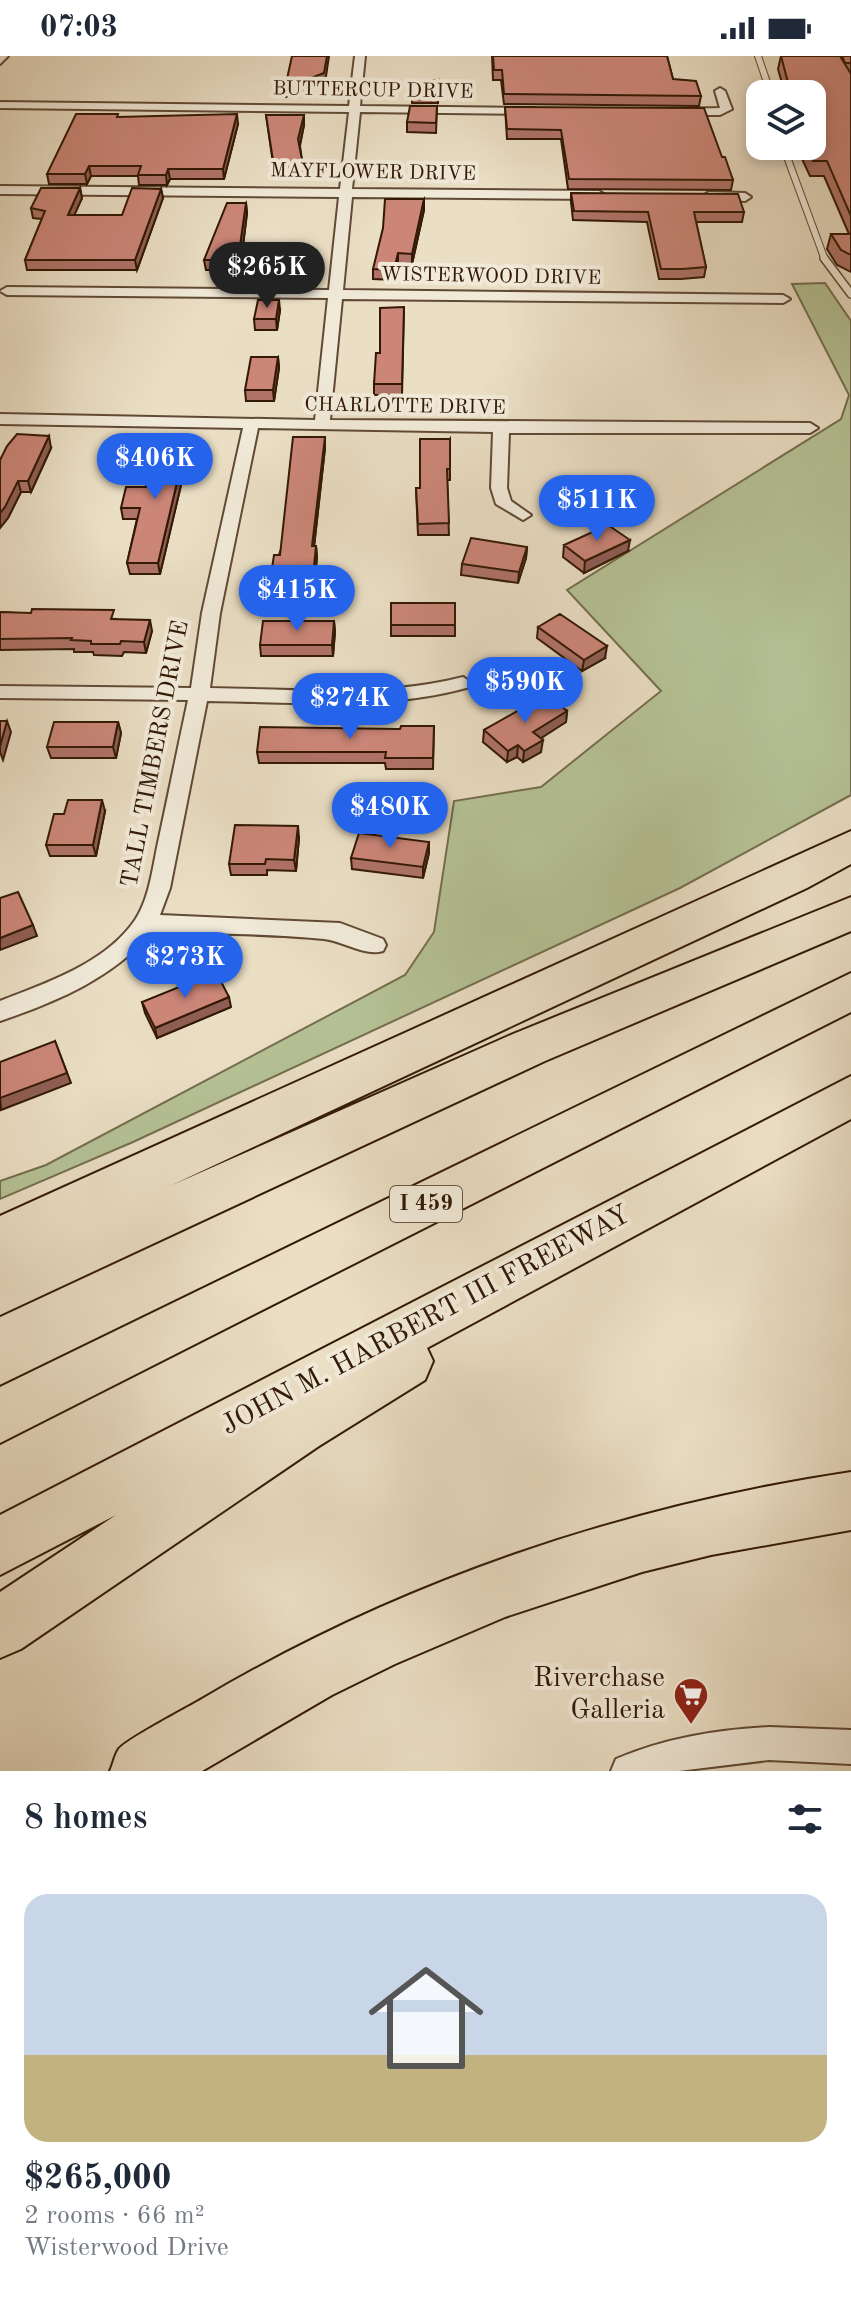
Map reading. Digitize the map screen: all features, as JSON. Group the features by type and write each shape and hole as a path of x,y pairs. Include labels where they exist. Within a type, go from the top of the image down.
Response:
{"highway":[{"path":"0,1241 792,877 851,846"},
{"path":"0,1290 365,1118 722,964 851,913"},
{"name":"I 459","path":"0,1416 851,991"},
{"name":"JOHN M. HARBERT III FREEWAY","path":"0,1546 851,1096"},
{"path":"0,1628 299,1426 782,1132"},
{"path":"142,1771 308,1674 470,1600 626,1547 851,1501"}],"street":[{"path":"322,425 360,56"},
{"path":"657,112 720,112 726,109 720,91"},
{"name":"BUTTERCUP DRIVE","path":"0,105 545,111"},
{"name":"MAYFLOWER DRIVE","path":"0,190 609,195"},
{"path":"697,196 745,197"},
{"name":"WISTERWOOD DRIVE","path":"7,291 783,299"},
{"name":"CHARLOTTE DRIVE","path":"0,419 501,428 810,428"},
{"name":"TALL TIMBERS DRIVE","path":"0,1011 62,987 104,962 130,942 146,923 159,888 199,695 211,613 251,425"},
{"path":"501,428 499,488 504,504 523,515"},
{"path":"0,692 381,696 425,693 463,683"},
{"path":"146,923 310,929 340,932 375,945"},
{"path":"628,1771 644,1763 672,1765 726,1748 778,1745 851,1747"}],"lane":[{"path":"758,56 766,80"},
{"path":"788,160 827,266 851,294"}],"green space":[{"path":"825,283 851,321 851,795 680,888 133,1142 0,1199 0,1181 46,1165 405,975 434,932 454,801 541,787 661,691 567,590 841,419 849,395 792,284"}],"building":[{"path":"292,56 327,56 324,73 285,88"},
{"path":"493,56 667,56 673,79 696,81 701,96 504,94 502,70 494,70"},
{"path":"781,56 840,56 851,74 851,216 827,161 812,160 826,160 826,80 787,80"},
{"path":"842,56 851,56 851,63 845,63"},
{"path":"439,80 438,93 412,93 414,82"},
{"path":"410,106 437,106 436,123 407,122"},
{"path":"505,107 704,108 733,180 569,179 561,130 507,129"},
{"path":"76,114 118,114 117,117 237,114 223,169 168,169 166,175 138,175 141,166 89,166 85,174 47,174"},
{"path":"266,115 304,115 298,139 303,165 274,167"},
{"path":"41,188 80,188 68,215 122,215 132,188 161,189 135,260 25,260 45,211 31,208"},
{"path":"571,193 738,194 744,212 694,212 706,267 661,269 648,212 574,211"},
{"path":"385,199 424,199 412,254 398,253 394,270 373,269 383,228"},
{"path":"227,203 246,203 238,260 204,260"},
{"path":"831,234 851,234 851,255 841,250"},
{"path":"258,300 279,300 276,319 254,319"},
{"path":"404,307 402,384 374,384 376,353 380,353 380,308"},
{"path":"251,357 278,357 273,390 245,390"},
{"path":"17,434 49,436 28,481 18,481 0,513 0,460"},
{"path":"161,436 188,436 158,563 127,563 140,508 121,508 126,487 146,487"},
{"path":"293,437 325,437 312,546 316,546 313,576 271,575 274,555 280,555"},
{"path":"420,439 450,439 450,469 447,469 449,523 418,524 416,488 420,488"},
{"path":"608,525 630,540 585,561 564,545"},
{"path":"471,538 527,547 519,572 462,564"},
{"path":"391,603 455,603 455,625 391,625"},
{"path":"32,609 114,610 111,619 150,620 144,642 91,644 91,641 72,638 0,639 0,612 31,613"},
{"path":"560,614 607,646 584,660 538,627"},
{"path":"263,621 334,621 332,645 260,645"},
{"path":"549,696 567,711 533,732 543,740 524,751 518,745 508,751 484,730 533,702 535,704"},
{"path":"0,721 7,721 0,746"},
{"path":"54,722 118,722 113,747 47,747"},
{"path":"401,726 434,726 433,758 385,758 386,752 257,752 260,727 400,729"},
{"path":"68,800 102,800 93,845 46,845 54,814 64,814"},
{"path":"235,825 298,826 294,860 266,859 265,864 229,864"},
{"path":"359,833 429,842 423,867 351,858"},
{"path":"18,892 33,925 0,938 0,898"},
{"path":"216,972 229,997 155,1028 142,1002"},
{"path":"55,1041 67,1073 0,1098 0,1062"}],"place":[{"name":"Riverchase Galleria","path":"691,1726"}]}
